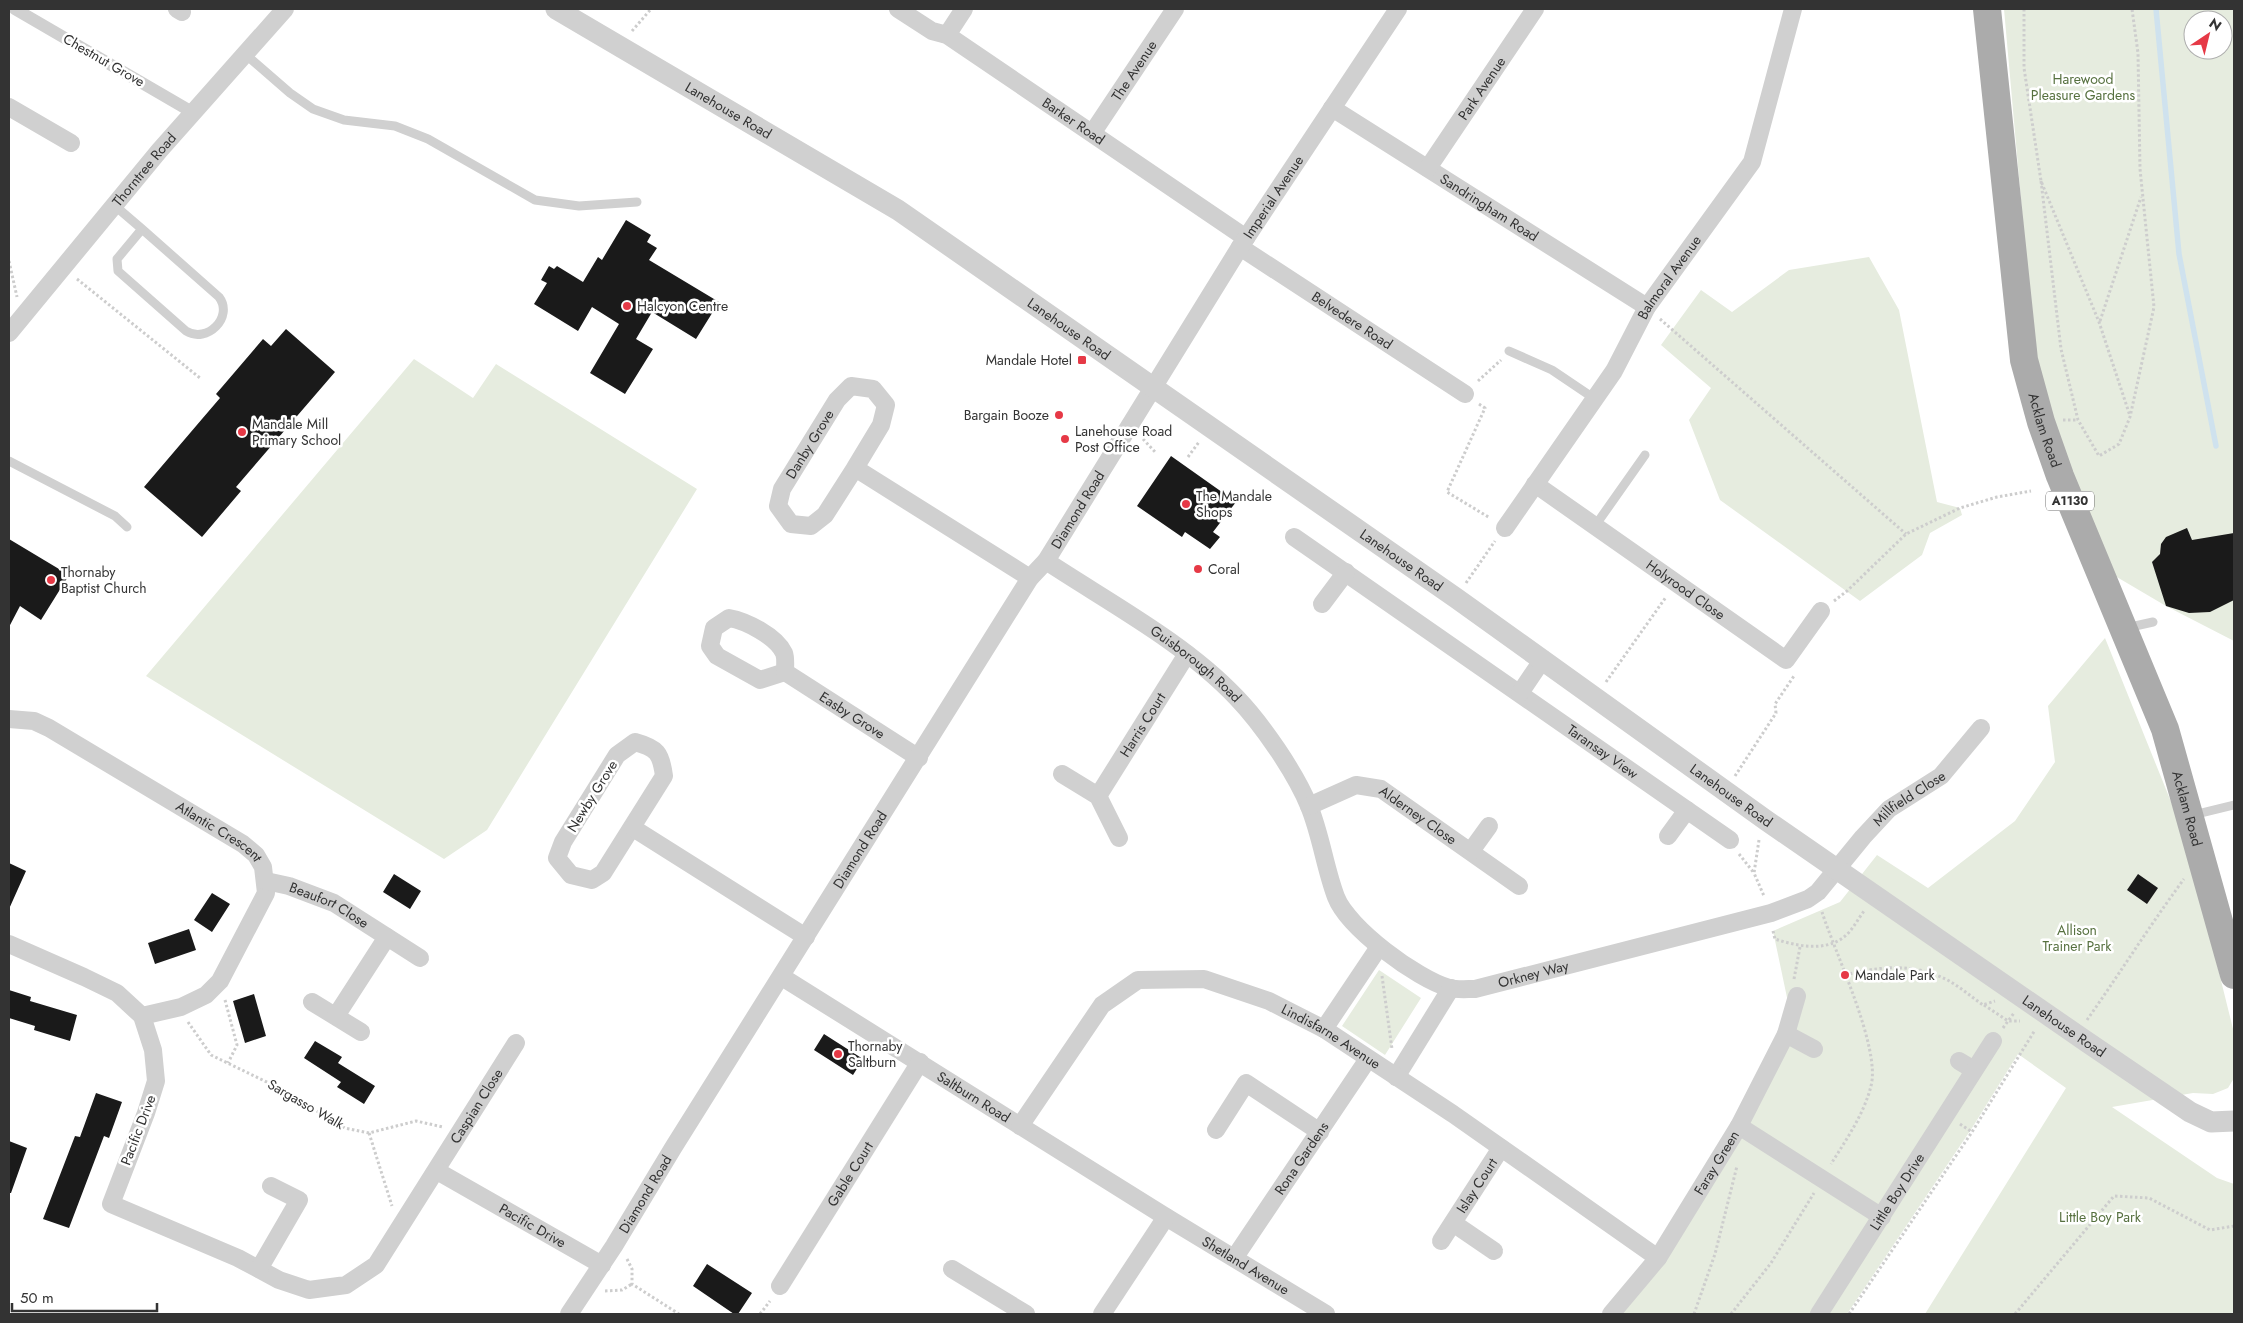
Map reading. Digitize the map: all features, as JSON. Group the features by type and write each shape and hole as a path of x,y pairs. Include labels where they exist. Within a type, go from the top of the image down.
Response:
{"main road":[{"name":"Acklam Road","path":"1988,9 2024,360 2041,422 2060,476 2165,729 2202,855 2234,975"}],"street":[{"name":"Chestnut Grove","path":"15,9 192,112"},
{"name":"Thorntree Road","path":"9,333 15,314 63,268 192,112 285,9"},
{"name":"Lanehouse Road","path":"556,9 898,210 1456,598 1726,791 2006,986 2024,999 2043,1017 2077,1035 2190,1112 2211,1122 2234,1121"},
{"name":"Barker Road","path":"898,9 932,31 947,35 1093,132 1243,243"},
{"path":"947,35 964,9"},
{"name":"The Avenue","path":"1093,132 1174,9"},
{"name":"Imperial Avenue","path":"1152,387 1243,243 1398,9"},
{"name":"Park Avenue","path":"1428,168 1535,9"},
{"name":"Balmoral Avenue","path":"1505,528 1614,371 1647,307 1752,162 1793,9"},
{"path":"9,107 71,143"},
{"name":"Sandringham Road","path":"1332,108 1647,307"},
{"name":"Belvedere Road","path":"1243,243 1465,394"},
{"name":"Danby Grove","path":"852,386 873,389 886,405 881,425 855,468 825,515 811,526 791,524 778,506 782,489 837,400 852,386"},
{"name":"Diamond Road","path":"569,1314 614,1246 1030,578 1046,561 1152,387"},
{"path":"855,468 1030,578"},
{"name":"Holyrood Close","path":"1535,484 1786,660"},
{"name":"Taransay View","path":"1294,537 1730,840"},
{"name":"Guisborough Road","path":"1046,561 1187,654 1236,697 1277,749 1309,806"},
{"path":"1322,604 1346,572"},
{"path":"1786,660 1821,610"},
{"name":"Harris Court","path":"1098,796 1187,654"},
{"path":"1520,693 1543,660"},
{"name":"Easby Grove","path":"785,672 919,758"},
{"name":"Atlantic Crescent","path":"9,719 34,721 49,728 242,844 256,855 263,866 266,893 220,981 206,995 181,1007 142,1016"},
{"name":"Millfield Close","path":"1837,868 1889,809 1941,776 1981,728"},
{"name":"Newby Grove","path":"635,742 652,747 662,759 664,776 632,828 603,873 592,880 571,875 557,858 563,842 617,755 635,742"},
{"path":"1062,774 1098,796 1119,838"},
{"name":"Alderney Close","path":"1309,806 1356,785 1381,789 1519,886"},
{"name":"Orkney Way","path":"1309,806 1337,899 1360,928 1379,947 1436,983 1451,988 1475,990 1771,913 1808,899 1818,892 1837,868"},
{"path":"1668,836 1687,810"},
{"name":"Alderney Close","path":"1471,851 1489,826"},
{"path":"632,828 806,937"},
{"name":"Beaufort Close","path":"266,881 289,886 334,903 420,958"},
{"path":"336,1016 387,937"},
{"path":"9,944 116,993 142,1016"},
{"path":"1324,1029 1379,947"},
{"name":"Saltburn Road","path":"782,977 1166,1217"},
{"name":"Lindisfarne Avenue","path":"1020,1126 1102,1005 1138,980 1204,979 1269,1000 1324,1029 1502,1148 1658,1258"},
{"path":"1396,1077 1451,988"},
{"name":"Faray Green","path":"1611,1314 1658,1258 1739,1126 1786,1034 1797,996"},
{"path":"312,1002 361,1032"},
{"name":"Pacific Drive","path":"142,1016 153,1050 156,1081 146,1113 111,1204 238,1258 279,1280 309,1290 346,1285 376,1265 437,1172 602,1265"},
{"path":"1786,1034 1814,1049"},
{"name":"Little Boy Drive","path":"1819,1314 1993,1041"},
{"name":"Caspian Close","path":"437,1172 516,1043"},
{"name":"Rona Gardens","path":"1235,1258 1368,1059"},
{"path":"1958,1060 1974,1070"},
{"name":"Gable Court","path":"780,1286 920,1062"},
{"path":"1216,1130 1246,1083 1320,1132"},
{"path":"1739,1126 1882,1217"},
{"name":"Islay Court","path":"1441,1241 1502,1148"},
{"path":"259,1269 299,1200 271,1186"},
{"path":"1102,1314 1166,1217"},
{"name":"Shetland Avenue","path":"1166,1217 1326,1314"},
{"name":"Islay Court","path":"1453,1223 1494,1251"},
{"path":"952,1269 1026,1314"}],"lane":[{"path":"245,54 290,93 313,109 344,120 395,126 428,139 535,200 579,206 637,202"},
{"path":"114,205 142,229 219,297 224,304 224,313 210,331 202,336 193,336 186,331 118,271 117,259 142,229"},
{"path":"1509,351 1552,370 1595,399"},
{"path":"1595,526 1645,455"},
{"path":"9,461 115,516 127,527"},
{"path":"2123,629 2153,622"},
{"path":"2190,815 2234,805"}],"path":[{"path":"620,45 651,9"},
{"path":"2024,9 2024,68 2041,181 2061,349 2078,420 2099,456 2120,444 2130,417 2154,307 2142,194 2138,53 2132,9"},
{"path":"2041,181 2099,322 2130,417"},
{"path":"2099,322 2142,194"},
{"path":"9,261 15,314"},
{"path":"63,268 200,378"},
{"path":"1647,307 1906,534"},
{"path":"1456,598 1505,528 1448,492 1485,408 1465,394 1509,351"},
{"path":"1821,610 1847,591 1906,534 1960,508 1997,497 2031,491"},
{"path":"1596,697 1677,582"},
{"path":"1726,791 1776,713 1775,704 1795,675 1786,660"},
{"path":"1730,840 1754,873"},
{"path":"2077,1035 2120,973 2148,927 2202,855"},
{"path":"1818,892 1831,901 1822,911 1855,1004"},
{"path":"1379,947 1396,1077"},
{"path":"1797,996 1792,989 1800,947"},
{"path":"1845,975 1872,968 1918,968 1942,977 2008,1021 2043,1017"},
{"path":"220,981 237,1045 228,1063"},
{"path":"1983,1005 1993,1003 2006,986"},
{"path":"1993,1041 2024,999"},
{"name":"Sargasso Walk","path":"181,1007 187,1020 211,1055 277,1087 345,1128 369,1133 416,1121 438,1124 458,1136"},
{"path":"1849,1314 1972,1132 2043,1017"},
{"path":"1694,1314 1715,1254 1738,1166 1739,1126"},
{"path":"369,1133 400,1229"},
{"path":"2015,1314 2114,1196 2149,1198 2210,1230 2234,1226"},
{"path":"614,1246 626,1256 632,1269 632,1284"},
{"path":"590,1282 607,1292 622,1290 632,1284"},
{"path":"632,1284 679,1314"}],"green space":[{"name":"Harewood Pleasure Gardens","path":"2004,9 2234,9 2234,641 2166,606 2110,573 2072,480 2035,357"},
{"path":"1869,257 1899,310 1937,502 1960,508 1962,515 1930,533 1922,555 1860,601 1720,500 1689,420 1711,388 1661,345 1701,290 1732,312 1789,270"},
{"path":"414,359 473,398 496,364 697,489 487,830 444,859 146,676"},
{"name":"Allison Trainer Park","path":"2105,638 2186,839 2234,1033 2234,1078 2228,1088 2213,1094 2193,1093 2112,1107 2217,1178 2234,1184 2234,1314 1925,1314 2066,1088 2018,1054 1972,1128 1847,1314 1610,1314 1658,1258 1793,1026 1773,931 1840,902 1877,855 1928,888 2015,821 2055,762 2048,706"},
{"path":"1379,970 1421,998 1385,1055 1342,1026"}],"building":[{"name":"Halcyon Centre","path":"626,220 651,235 647,242 657,248 649,260 719,302 696,339 652,312 636,339 653,349 625,394 590,373 619,324 592,307 578,331 534,304 547,283 541,280 549,266 554,269 557,266 583,282 598,257 602,260"},
{"name":"Mandale Mill Primary School","path":"286,329 335,372 236,487 241,491 202,537 144,487 220,398 216,394 263,339 271,346"},
{"name":"The Mandale Shops","path":"1171,456 1236,502 1213,532 1220,537 1210,549 1185,532 1182,537 1137,506"},
{"path":"2187,528 2192,540 2234,533 2234,600 2210,612 2189,613 2166,606 2152,562 2160,554 2161,544 2166,537"},
{"name":"Thornaby Baptist Church","path":"9,539 69,575 41,620 20,606 9,627"},
{"path":"9,863 26,871 9,909"},
{"path":"394,874 421,891 410,909 383,892"},
{"path":"2138,874 2158,888 2147,904 2127,890"},
{"path":"212,893 230,904 212,932 194,920"},
{"path":"189,929 196,950 155,964 148,943"},
{"path":"9,990 31,997 30,1001 77,1015 70,1041 34,1030 35,1026 9,1018"},
{"path":"254,994 266,1036 245,1043 233,1001"},
{"name":"Thornaby Saltburn","path":"824,1034 863,1059 853,1075 814,1050"},
{"path":"315,1041 342,1057 338,1063 375,1086 364,1104 337,1087 341,1082 304,1058"},
{"path":"96,1093 122,1102 109,1138 104,1136 69,1228 43,1219 75,1136 80,1137"},
{"path":"9,1141 27,1148 11,1193 9,1193"},
{"path":"707,1264 752,1293 738,1314 734,1314 693,1286"}],"waterway":[{"path":"2156,9 2179,254 2216,446"}],"place":[{"name":"Halcyon Centre","path":"627,306"},
{"name":"Mandale Hotel","path":"1082,360"},
{"name":"Bargain Booze","path":"1059,415"},
{"name":"Mandale Mill Primary School","path":"242,432"},
{"name":"Lanehouse Road Post Office","path":"1065,439"},
{"name":"The Mandale Shops","path":"1186,504"},
{"name":"Coral","path":"1198,569"},
{"name":"Thornaby Baptist Church","path":"51,580"},
{"name":"Mandale Park","path":"1845,975"},
{"name":"Thornaby Saltburn","path":"838,1054"}],"park label":[{"name":"Little Boy Park","path":"2100,1217"}]}
